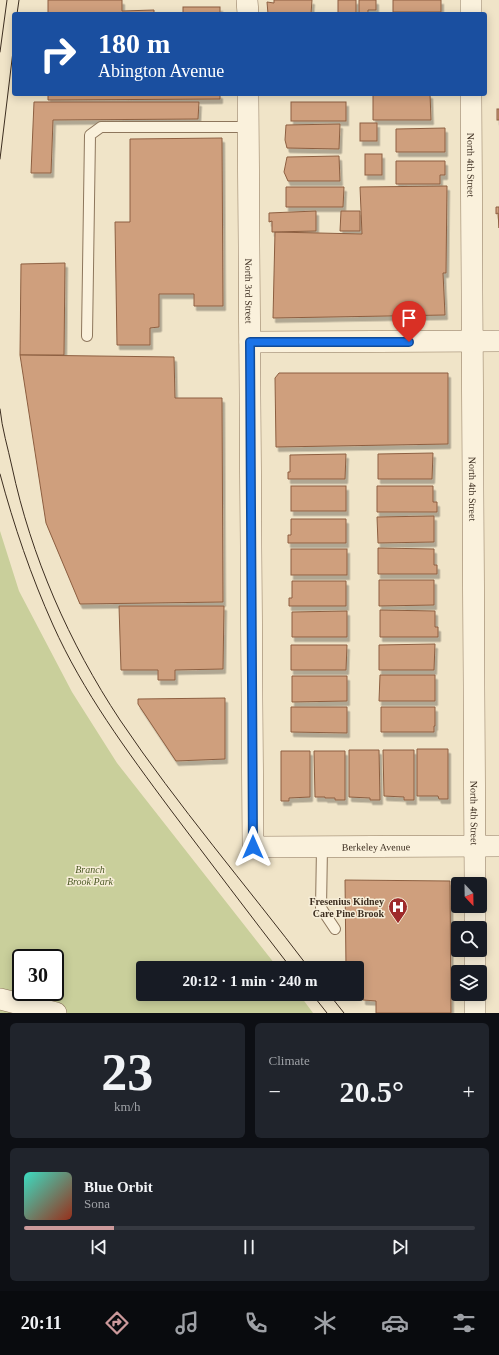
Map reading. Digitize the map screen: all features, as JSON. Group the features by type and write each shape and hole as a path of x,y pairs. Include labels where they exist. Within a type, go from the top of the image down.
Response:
{"street":[{"path":"248,0 248,12"},
{"path":"471,0 471,12"},
{"name":"North 3rd Street","path":"248,96 253,847"},
{"name":"North 4th Street","path":"472,96 475,877"},
{"path":"250,342 499,341"},
{"name":"Berkeley Avenue","path":"253,847 499,846"},
{"path":"0,998 56,1013"},
{"path":"475,1001 475,1013"}],"lane":[{"path":"88,336 90,135 101,126 248,126"},
{"path":"322,847 321,908 335,929"}],"green space":[{"name":"Branch Brook Park","path":"0,531 19,591 72,692 117,763 273,961 136,961 136,1001 304,1001 313,1013 0,1013"}],"building":[{"path":"48,0 122,0 122,11 154,10 154,12 48,12"},
{"path":"274,0 312,0 311,12 268,12 267,2 274,3"},
{"path":"338,0 356,0 356,12 338,12"},
{"path":"359,0 376,0 376,10 359,12"},
{"path":"393,0 441,0 441,12 393,12"},
{"path":"183,7 220,7 220,12 183,12"},
{"path":"48,96 220,96 220,99 48,100"},
{"path":"373,96 430,96 431,120 373,120"},
{"path":"34,102 199,102 198,119 53,120 51,173 31,173"},
{"path":"291,102 346,102 346,121 291,121"},
{"path":"497,109 499,109 499,120 497,120"},
{"path":"360,123 377,123 377,141 360,141"},
{"path":"340,124 339,149 287,148 285,140 286,125"},
{"path":"445,128 445,152 396,152 396,129"},
{"path":"222,138 223,306 194,306 194,294 159,294 159,327 150,328 150,345 117,345 115,222 130,222 130,139"},
{"path":"365,154 382,154 382,175 365,175"},
{"path":"339,156 340,181 288,181 284,172 287,157"},
{"path":"396,161 445,161 445,175 440,175 440,184 396,184"},
{"path":"447,186 446,273 443,273 445,315 273,318 275,232 362,234 360,187"},
{"path":"286,187 344,187 343,207 286,207"},
{"path":"496,207 499,207 499,228 498,213 496,214"},
{"path":"316,211 316,231 272,232 272,221 269,222 269,213"},
{"path":"341,211 360,211 360,231 340,231"},
{"path":"65,263 64,355 20,355 21,264"},
{"path":"20,355 174,357 175,398 222,398 223,602 80,604 46,523"},
{"path":"279,373 448,373 448,444 276,447 275,378"},
{"path":"433,453 432,479 378,479 378,454"},
{"path":"346,454 345,479 288,479 288,472 290,472 290,455"},
{"path":"291,486 346,486 346,511 291,511"},
{"path":"377,486 433,486 433,502 437,502 437,512 377,512"},
{"path":"434,516 434,542 378,543 377,517"},
{"path":"291,519 346,519 346,543 288,543 288,535 291,535"},
{"path":"378,548 434,549 434,565 437,565 437,574 378,574"},
{"path":"291,549 347,549 347,575 291,575"},
{"path":"379,580 434,580 434,605 379,606"},
{"path":"292,581 346,581 346,606 289,606 289,598 292,598"},
{"path":"119,606 224,606 223,669 175,670 175,680 158,680 158,670 121,670"},
{"path":"380,610 435,611 435,627 438,627 438,637 380,637"},
{"path":"347,611 347,637 292,637 292,612"},
{"path":"435,644 434,670 379,670 379,645"},
{"path":"291,645 347,645 346,670 291,670"},
{"path":"380,675 435,675 435,701 379,701"},
{"path":"292,676 347,676 347,701 292,702"},
{"path":"225,698 225,759 176,761 138,704 138,699"},
{"path":"291,707 347,707 347,733 291,732"},
{"path":"381,707 435,707 434,732 381,732"},
{"path":"417,749 448,749 448,799 439,799 438,796 417,796"},
{"path":"349,750 379,750 380,800 349,797"},
{"path":"383,750 414,750 414,800 404,800 404,797 384,796"},
{"path":"281,751 310,751 310,797 289,798 289,801 281,801"},
{"path":"314,751 345,751 345,800 315,797"},
{"name":"Fresenius Kidney Care Pine Brook","path":"345,880 450,881 451,1013 376,1013 376,1001 364,1000 364,961 346,961"}],"tram line":[{"path":"0,52 7,0"},
{"path":"17,12 19,0"},
{"path":"0,159 12,60"},
{"path":"0,409 20,500 41,566 68,630 101,691 165,783 304,961"},
{"path":"0,474 17,532 37,588 53,625 78,674 138,765 286,961"},
{"path":"318,1001 327,1013"},
{"path":"335,1001 344,1013"}],"place":[{"name":"Fresenius Kidney Care Pine Brook","path":"398,924"}],"route":[{"path":"253,847 250,342 409,342"}]}
